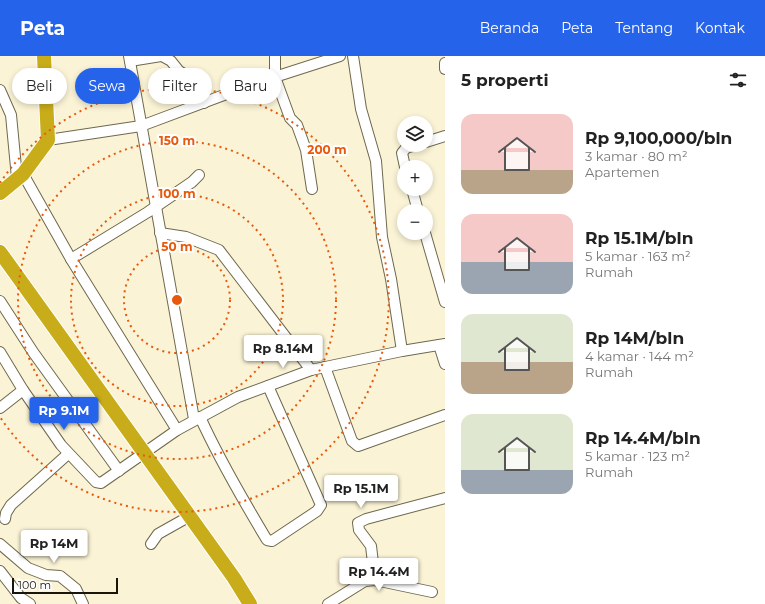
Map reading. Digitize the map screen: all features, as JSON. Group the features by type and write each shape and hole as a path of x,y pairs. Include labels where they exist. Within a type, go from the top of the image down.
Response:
{"highway":[{"path":"0,193 20,176 48,140 44,56"},
{"path":"0,252 190,516 246,602"}],"street":[{"path":"177,68 171,61 162,56 129,58 155,207 197,418 244,502 267,540 272,542 317,511 321,505 268,386"},
{"path":"275,56 275,68"},
{"path":"281,75 340,56"},
{"path":"353,56 361,109 376,161 382,237 391,279 402,351"},
{"path":"445,63 445,69"},
{"path":"0,90 11,115 20,176 177,430"},
{"path":"281,93 290,118 297,125 306,150 312,189"},
{"path":"48,140 141,126 201,104"},
{"path":"433,140 445,136"},
{"path":"71,259 155,207 192,182 199,174"},
{"path":"160,233 186,237 219,250 311,370"},
{"path":"426,240 445,302"},
{"path":"0,301 33,352 119,471"},
{"path":"0,352 23,390 68,454 98,483 103,483 177,430 197,418 238,397 311,370 402,351 442,345 445,364"},
{"path":"325,367 352,441 358,446 445,415"},
{"path":"0,408 23,390"},
{"path":"5,518 10,505 68,454"},
{"path":"375,580 371,546 369,541 361,534 358,526 360,520 445,498"},
{"path":"151,544 158,534 190,516"},
{"path":"0,544 28,568 46,575 60,576 76,589 83,604"},
{"path":"0,571 21,598 30,604"},
{"path":"328,604 360,583 375,580 432,592"}]}
